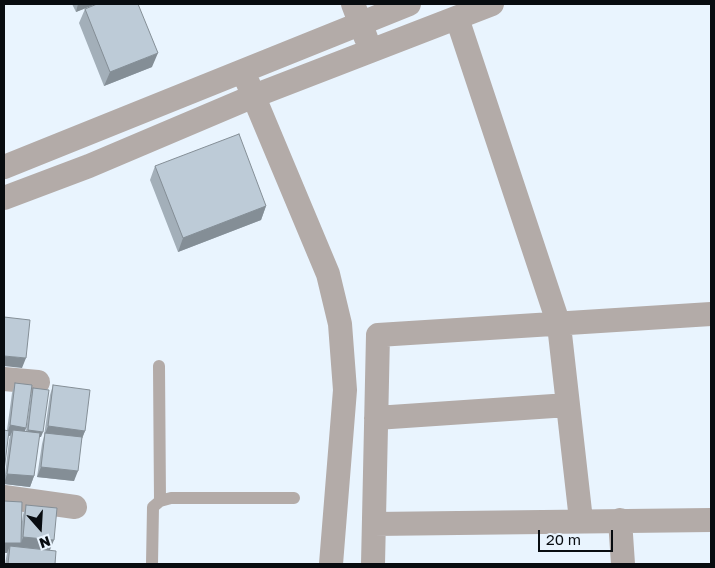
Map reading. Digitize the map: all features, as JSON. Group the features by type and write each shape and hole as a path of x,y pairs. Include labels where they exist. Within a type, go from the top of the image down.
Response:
{"street":[{"path":"4,167 243,71 357,13 410,4"},
{"path":"4,198 89,166 254,96 492,4"},
{"path":"357,13 372,51"},
{"path":"457,18 559,325 581,520"},
{"path":"243,71 328,274 340,324 345,390 331,564"},
{"path":"373,564 378,335 711,314"},
{"path":"4,379 38,382"},
{"path":"376,418 568,405"},
{"path":"4,497 75,507"},
{"path":"374,524 581,520 711,520"},
{"path":"620,520 624,564"}],"lane":[{"path":"159,366 160,501"},
{"path":"152,564 153,508 160,501 171,498 294,498"}],"building":[{"path":"97,4 138,4 158,53 110,72 85,9"},
{"path":"239,134 266,206 183,238 155,166"},
{"path":"4,317 30,320 26,358 4,356"},
{"path":"15,383 32,385 26,428 10,425"},
{"path":"53,385 90,390 85,431 48,426"},
{"path":"33,388 49,390 43,432 28,430"},
{"path":"4,430 9,431 4,471"},
{"path":"13,430 40,433 34,476 7,474"},
{"path":"45,433 82,437 78,471 41,467"},
{"path":"4,501 22,502 21,543 4,543"},
{"path":"26,505 57,508 54,540 23,537"},
{"path":"10,546 56,551 55,564 8,564"}]}
